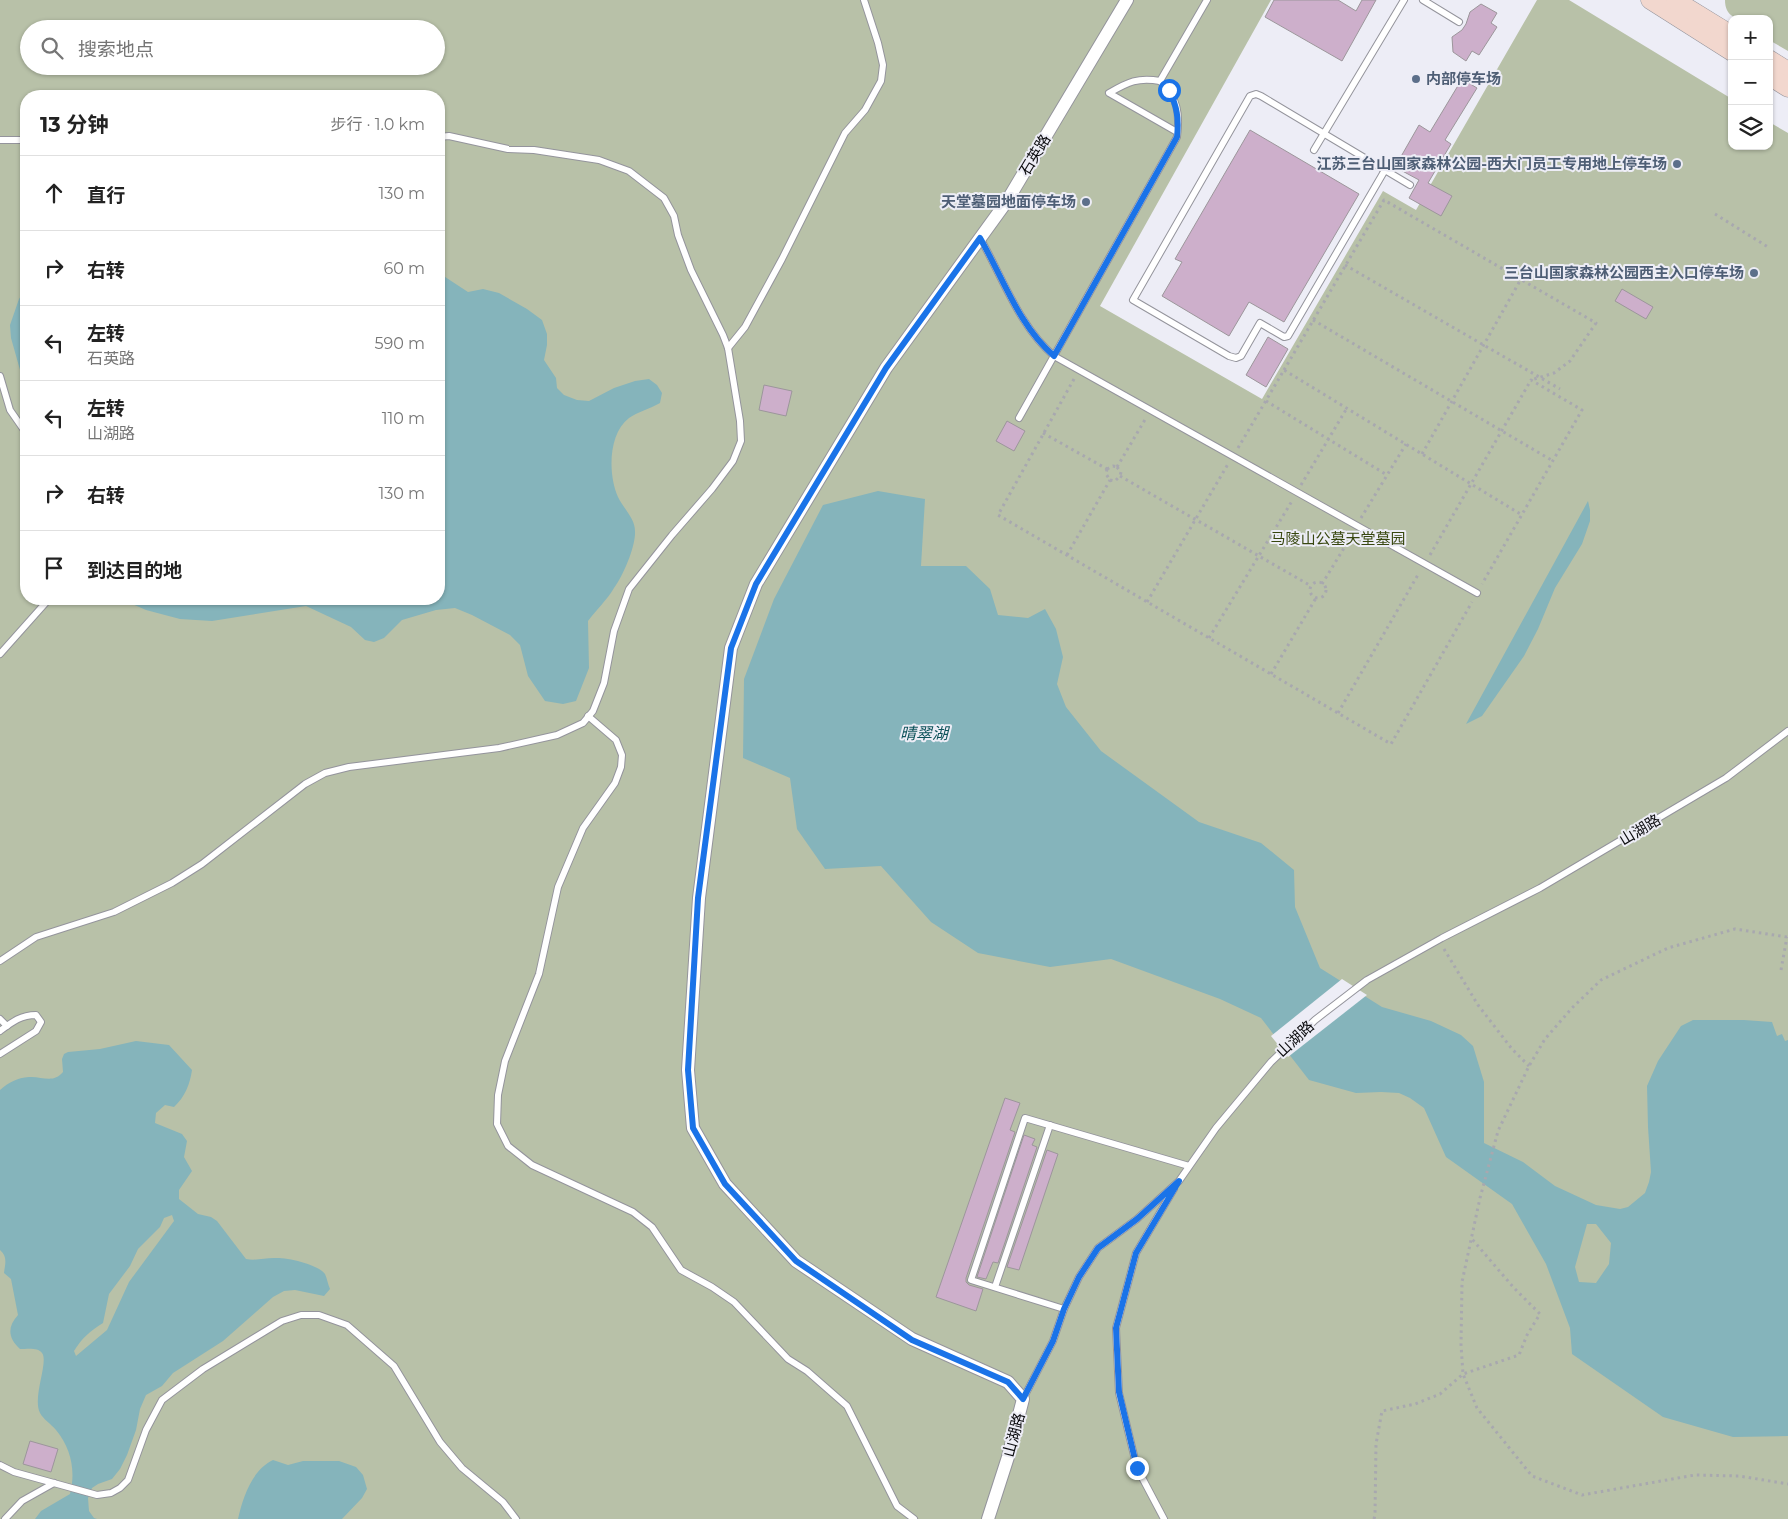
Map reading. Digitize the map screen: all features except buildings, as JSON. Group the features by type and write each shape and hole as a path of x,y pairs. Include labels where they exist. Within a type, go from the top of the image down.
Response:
{"main road":[{"path":"1650,0 1728,49"},
{"path":"1675,0 1728,33"},
{"path":"1771,60 1788,70"},
{"path":"1773,79 1788,88"}],"street":[{"name":"石英路","path":"1023,1399 1008,1382 912,1340 796,1261 725,1184 693,1128 688,1070 698,898 731,648 756,584 886,368 1007,201 1128,0"},
{"name":"山湖路","path":"988,1519 1008,1457 1023,1399"}],"lane":[{"path":"728,348 745,327 782,260 845,133 865,110 881,81 882,64 878,44 864,0"},
{"path":"1160,81 1207,0"},
{"path":"1314,150 1404,0"},
{"path":"1423,0 1459,22"},
{"path":"1019,418 1170,150 1177,132 1179,118 1176,104 1169,90 1160,81 1136,80 1109,93 1177,132"},
{"path":"1386,170 1288,336 1284,337 1260,323 1241,356 1236,358 1229,356 1133,300 1250,96 1256,94 1261,96 1386,170 1410,185"},
{"path":"0,960 36,937 114,912 172,883 202,864 305,784 326,773 349,767 499,748 557,735 583,724 593,711 604,683 614,631 628,588 712,490 733,461 741,441 740,421 728,348 691,270 678,235 674,216 664,198 629,171 599,160 534,150 508,149 445,136"},
{"path":"0,140 20,140"},
{"path":"980,238 1022,317 1040,344 1054,356 1477,593"},
{"path":"0,376 10,410 20,424"},
{"path":"0,654 45,605"},
{"path":"588,716 616,740 622,755 621,767 615,782 583,828 558,887 539,974 505,1061 498,1095 496,1124 508,1146 532,1165 633,1212 652,1227 681,1270 734,1302 788,1358 807,1370 835,1394 847,1406 897,1506 914,1519"},
{"name":"山湖路","path":"1023,1399 1053,1341 1064,1309 1079,1277 1098,1248 1137,1219 1179,1181 1216,1128 1270,1062 1315,1020 1367,980 1438,940 1540,888 1654,822 1726,778 1788,731"},
{"path":"0,1031 17,1019 27,1015 36,1015 41,1022 36,1031 0,1054"},
{"path":"0,1019 7,1026"},
{"path":"1064,1309 971,1280 1025,1118 1189,1166"},
{"path":"995,1287 1050,1125"},
{"path":"1164,1519 1137,1468 1119,1392 1116,1328 1136,1253 1179,1181"},
{"path":"0,1465 14,1472 97,1495 111,1493 128,1480 146,1430 162,1400 202,1369 282,1321 301,1315 319,1315 347,1325 394,1366 440,1442 462,1468 503,1502 516,1519"},
{"path":"5,1519 22,1502 54,1483"}],"path":[{"path":"1147,602 1384,200 1596,323 1570,361 1554,373 1531,380 1338,713"},
{"path":"1715,214 1768,247"},
{"path":"1345,266 1560,389"},
{"path":"1422,454 1521,279"},
{"path":"1313,320 1553,461"},
{"path":"1079,370 998,515 1391,744 1582,410 1531,380"},
{"path":"1284,370 1522,515"},
{"path":"1266,401 1387,475"},
{"path":"1209,638 1347,408"},
{"path":"1118,467 1150,410"},
{"path":"1044,433 1107,469"},
{"path":"1322,584 1406,444"},
{"path":"1107,469 1113,466 1118,467"},
{"path":"1110,480 1115,481 1120,476 1121,472 1118,467"},
{"path":"1107,469 1106,474 1110,480"},
{"path":"1120,476 1311,586"},
{"path":"1067,555 1110,480"},
{"path":"1317,582 1326,587 1321,598 1316,598 1310,592 1311,586 1317,582"},
{"path":"1271,674 1316,598"},
{"path":"1782,970 1787,936 1735,929 1668,948 1601,980 1572,1008 1545,1039 1529,1066 1498,1131 1480,1198 1462,1282 1461,1345 1464,1374 1477,1408 1532,1476 1582,1495 1694,1474 1739,1476 1788,1484"},
{"path":"1438,940 1478,1005 1512,1049 1529,1066"},
{"path":"1374,1519 1376,1514 1376,1444 1382,1411 1415,1404 1440,1394 1464,1374 1498,1361 1519,1356 1527,1335 1540,1314 1514,1288 1471,1238"}],"green space":[{"name":"马陵山公墓天堂墓园","path":"0,0 1271,0 1100,306 1262,399 1383,191 1416,210 1537,0 1569,0 1728,97 1728,150 1773,150 1773,124 1788,133 1788,1519 0,1519"},
{"path":"1725,0 1788,0 1788,51 1773,42 1773,15 1731,15 1726,8"}],"water":[{"path":"445,277 468,292 483,289 499,293 542,320 547,334 544,360 556,378 557,388 564,395 577,400 589,401 614,388 635,381 649,379 657,385 662,393 660,403 632,416 622,425 614,444 612,467 615,488 620,501 633,522 635,537 628,561 618,583 588,621 589,668 576,701 563,704 545,701 528,676 520,645 510,635 455,608 436,610 402,620 384,638 374,642 365,640 351,627 306,606 212,621 180,619 134,605 445,605"},
{"path":"20,297 20,370 11,338 10,325"},
{"name":"晴翠湖","path":"878,491 925,499 921,566 966,566 990,589 998,615 1028,618 1045,609 1056,629 1063,657 1057,684 1066,707 1101,751 1199,822 1261,843 1294,870 1295,907 1320,968 1382,1007 1431,1021 1461,1035 1473,1046 1484,1082 1484,1143 1523,1162 1555,1186 1596,1205 1620,1209 1628,1207 1645,1193 1651,1172 1647,1086 1658,1061 1681,1026 1693,1020 1772,1022 1777,1036 1782,1034 1785,1041 1788,1040 1788,1436 1733,1437 1663,1417 1572,1354 1570,1328 1546,1264 1512,1204 1446,1157 1424,1108 1410,1098 1399,1093 1356,1093 1309,1080 1261,1018 1220,999 1111,959 1050,967 978,953 931,922 881,866 825,869 797,829 790,778 743,758 744,679 774,599 823,505","holes":["1587,1224 1596,1224 1611,1243 1609,1264 1596,1283 1579,1282 1575,1267"]},
{"path":"1588,501 1590,521 1582,544 1555,588 1538,629 1524,656 1482,716 1466,724"},
{"path":"136,1041 169,1045 192,1070 186,1090 178,1103 174,1107 165,1105 156,1113 155,1123 182,1134 187,1141 184,1157 192,1171 179,1190 179,1199 198,1214 211,1217 217,1221 246,1259 279,1258 309,1264 325,1274 330,1289 324,1296 295,1290 284,1291 273,1297 223,1341 173,1373 162,1386 146,1395 140,1409 136,1430 120,1469 112,1479 92,1488 88,1498 89,1511 97,1519 35,1519 41,1511 70,1494 72,1468 69,1452 65,1444 56,1430 41,1415 38,1406 44,1364 42,1353 35,1349 20,1349 13,1341 10,1332 14,1319 18,1315 11,1279 4,1273 5,1258 0,1250 0,1090 21,1078 55,1078 63,1072 62,1059 64,1054","holes":["172,1215 174,1221 129,1282 107,1330 76,1356 74,1351 80,1342 103,1323 109,1294 130,1266 138,1249 160,1227 164,1218"]},
{"path":"273,1460 288,1465 303,1461 339,1461 356,1467 363,1475 367,1489 362,1498 342,1519 238,1519 246,1493 254,1477 259,1470"}],"pier":[{"path":"1342,979 1367,995 1288,1057 1271,1036"}],"place":[{"name":"内部停车场","path":"1416,79"},
{"name":"江苏三台山国家森林公园-西大门员工专用地上停车场","path":"1677,164"},
{"name":"天堂墓园地面停车场","path":"1086,202"},
{"name":"三台山国家森林公园西主入口停车场","path":"1754,273"}],"route":[{"path":"1137,1468 1119,1392 1116,1328 1136,1253 1179,1181 1137,1219 1098,1248 1079,1277 1064,1309 1053,1341 1023,1399 1008,1382 912,1340 796,1261 725,1184 693,1128 688,1070 698,898 731,648 756,584 886,368 980,238 1032,333 1040,344 1054,356 1177,137 1179,118 1176,104 1169,90"}]}
